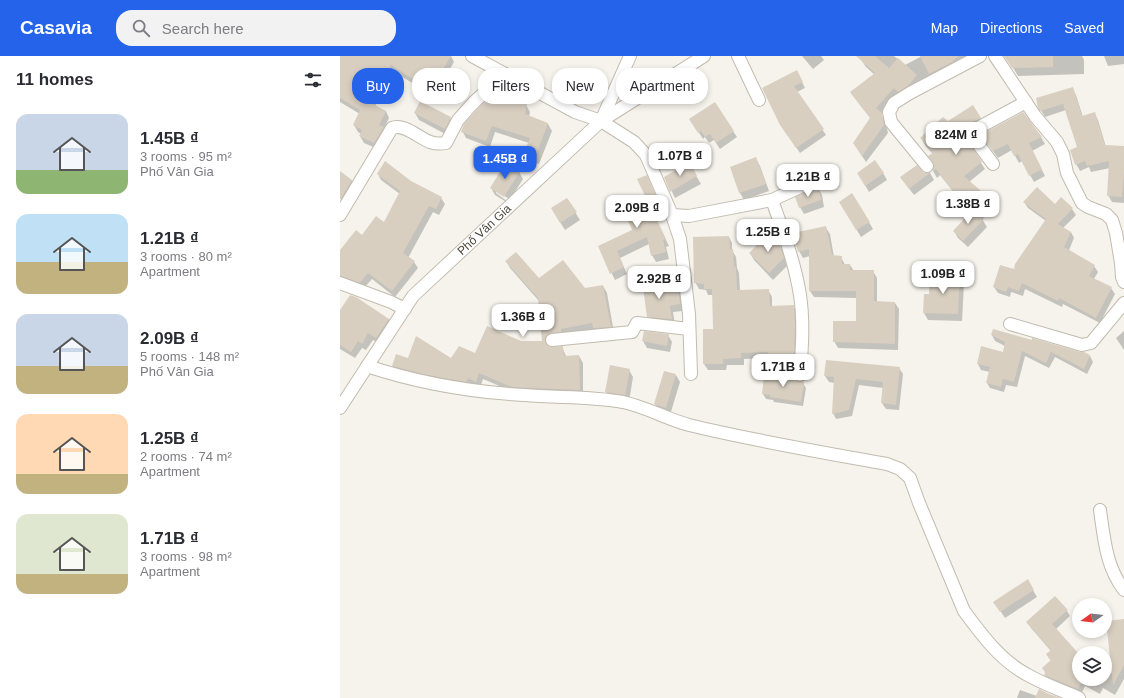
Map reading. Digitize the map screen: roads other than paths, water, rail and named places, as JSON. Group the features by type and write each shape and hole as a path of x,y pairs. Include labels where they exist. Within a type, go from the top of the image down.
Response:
{"street":[{"path":"472,56 494,68"},
{"name":"Phố Vân Gia","path":"340,408 413,296 601,121 630,56"},
{"path":"601,121 704,56"},
{"path":"738,56 759,100"},
{"path":"927,166 891,122 889,112 894,103 910,93 980,56"},
{"path":"996,56 1035,116 1057,142 1067,173 1082,203 1106,214 1112,220 1116,233 1124,282"},
{"path":"544,95 575,112 601,121 634,142 646,155 672,215 680,239 689,314 691,374"},
{"path":"340,215 392,128 396,126 402,127 430,142 440,144 446,143 458,120 478,98"},
{"path":"993,164 974,137 976,129 1026,102"},
{"path":"672,215 689,216 772,200 822,177"},
{"path":"772,200 793,262 800,295 803,331 800,375"},
{"path":"340,283 391,302 405,309"},
{"path":"1010,324 1082,346 1091,343 1124,304"},
{"path":"552,340 632,332 637,323 689,329"},
{"path":"367,366 412,380 481,392 525,396 590,397 625,403 687,424 740,436 888,464 900,469 910,478 964,611 974,625 990,644 1024,674 1079,698"},
{"path":"1100,510 1108,558 1113,573 1124,590"}]}
